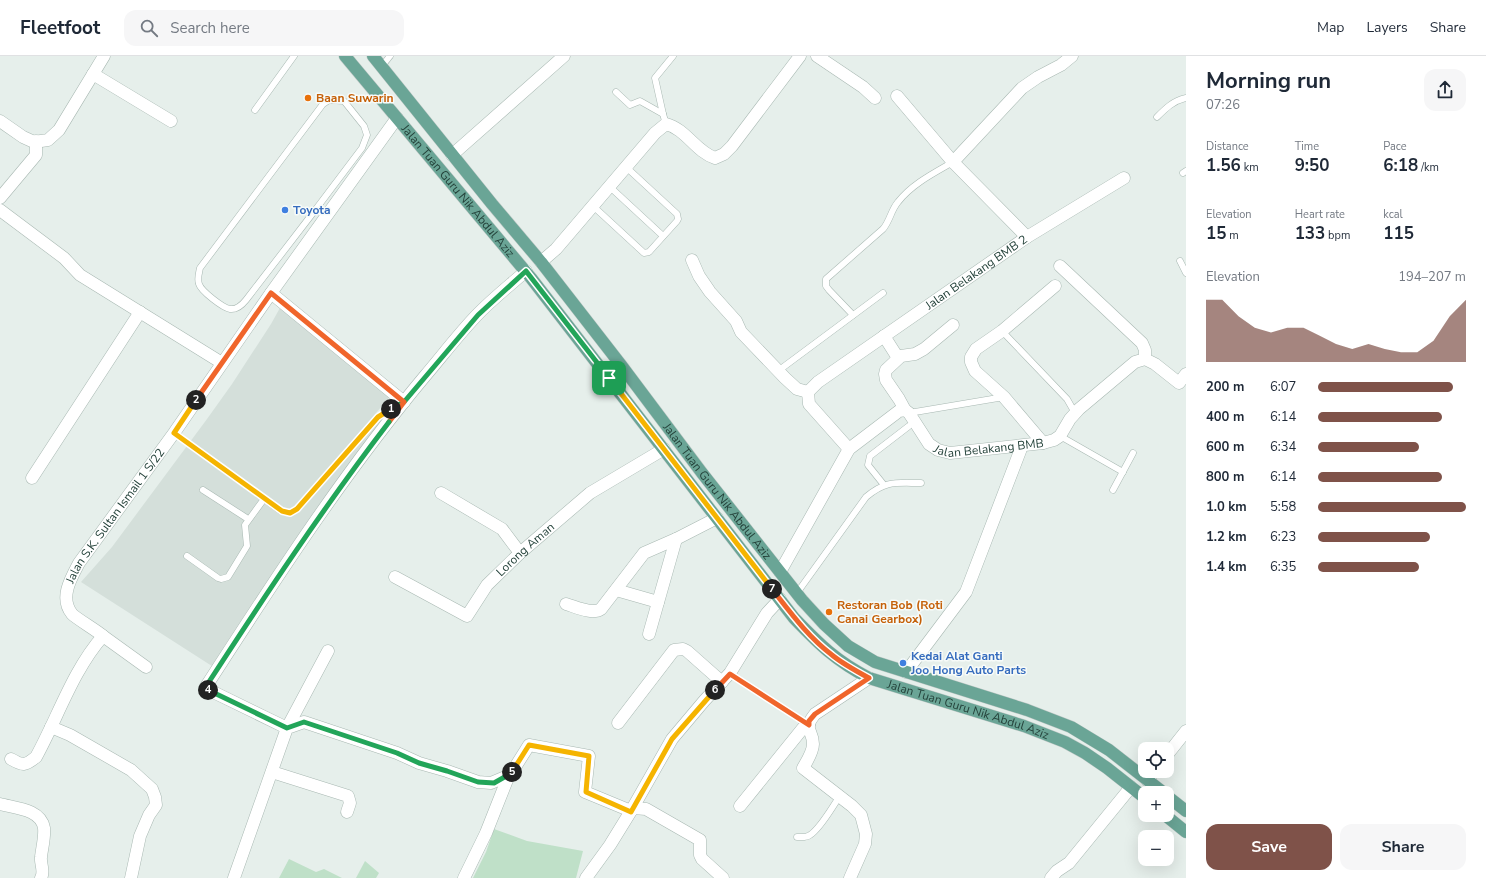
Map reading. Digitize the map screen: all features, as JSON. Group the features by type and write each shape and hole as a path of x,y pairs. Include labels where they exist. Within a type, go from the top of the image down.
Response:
{"main road":[{"name":"Jalan Tuan Guru Nik Abdul Aziz","path":"345,56 526,271 803,628 832,655 869,678 1024,726 1065,742 1107,768 1138,792"},
{"name":"Jalan Tuan Guru Nik Abdul Aziz","path":"373,56 452,155 541,262 702,473 796,593 824,624 848,646 874,662 1027,710 1071,727 1138,767"},
{"path":"375,92 386,71"},
{"path":"609,378 617,377 621,371 621,365"},
{"path":"1174,802 1186,811"},
{"path":"1174,822 1186,832"}],"street":[{"path":"0,121 23,137 36,141 48,140 60,130 104,56"},
{"path":"452,155 564,56"},
{"path":"541,262 556,249 610,187 655,133 664,119 708,156 715,158 724,154 732,146 800,56"},
{"path":"817,56 863,87 875,98"},
{"path":"953,162 1022,88 1038,77 1061,65 1072,56"},
{"path":"93,74 171,122"},
{"name":"Jalan Belakang BMB 2","path":"808,392 818,382 1027,237 953,162 897,96"},
{"name":"Jalan S.K. Sultan Ismail 1 S/22","path":"146,667 72,614 67,603 66,593 70,580 79,563 174,433 271,293 397,118"},
{"path":"0,198 36,155 36,141"},
{"path":"1027,237 1124,178"},
{"path":"0,210 64,258 80,274 222,363"},
{"path":"692,260 699,276 710,292 736,321 741,332 797,389 808,392 808,404 849,449"},
{"path":"1060,266 1142,343 1145,350 1145,359 1184,382"},
{"path":"510,774 492,783 478,782 419,763 397,753 304,722 287,728 205,688 308,531 404,402 478,315 526,271"},
{"path":"1043,443 1004,398 975,371 971,362 971,357 976,349 1002,331 1055,286"},
{"path":"271,293 404,402"},
{"path":"32,478 140,312"},
{"path":"884,336 898,358 918,352 953,325"},
{"name":"Jalan Belakang BMB","path":"898,358 886,370 885,378 929,444 938,450 950,453 1022,446 1054,440 1060,436 1075,413 1135,362 1145,359"},
{"path":"780,572 849,449 900,411 907,412"},
{"path":"906,672 966,592 1022,446"},
{"name":"Lorong Aman","path":"395,577 467,616 487,585 520,553 590,493 664,449"},
{"path":"441,493 502,528 520,553"},
{"path":"566,604 592,611 598,611 604,607 644,553 676,539 717,518"},
{"path":"650,634 676,539"},
{"path":"616,590 658,602"},
{"path":"586,878 610,845 632,810 672,739 704,701 726,678 767,613 780,599"},
{"path":"11,758 20,764 28,764 36,757 78,675 93,649 103,636"},
{"path":"618,723 674,650 679,648 687,651 726,678"},
{"path":"234,878 287,728 328,651"},
{"path":"850,878 865,844 866,834 861,815 840,796 803,768 813,744 808,728 809,721 815,714 869,678"},
{"path":"740,806 803,728 809,725"},
{"path":"51,727 70,735 131,770 154,791 156,801 155,807 149,815 140,836 131,878"},
{"path":"1174,746 1186,731"},
{"path":"464,878 486,833 510,774 529,745 589,756 586,792 632,810 646,809 700,840 700,855 702,859 723,878"},
{"path":"272,772 348,796 350,803 347,812"},
{"path":"1051,878 1057,871 1069,862 1131,787"},
{"path":"0,804 34,814 39,818 44,830 40,859 43,872 42,878"}],"lane":[{"path":"255,110 294,56"},
{"path":"386,71 390,56"},
{"path":"664,119 655,78 673,56"},
{"path":"616,92 630,105 640,101 664,119"},
{"path":"1157,117 1169,105 1186,98"},
{"path":"329,100 344,101 364,126 368,135 362,148 316,209 239,307 231,309 225,307 203,292 199,285 198,278 200,268 323,104 329,100"},
{"path":"853,315 828,290 826,286 826,279 883,229 888,222 897,202 929,176 953,162"},
{"path":"593,206 644,253 649,252 677,221 678,216 626,167"},
{"path":"610,187 663,236"},
{"path":"316,209 326,216"},
{"path":"1180,261 1186,273"},
{"path":"778,371 883,293"},
{"path":"1002,331 1066,399 1075,413"},
{"path":"907,412 1004,398"},
{"path":"174,433 264,499 286,513 294,512 378,417 404,402"},
{"path":"884,485 868,465 870,456 909,426"},
{"path":"1060,436 1123,472"},
{"path":"1113,490 1133,453"},
{"path":"796,593 866,497 877,487 890,483 921,483"},
{"path":"203,490 248,519"},
{"path":"186,556 218,578 222,579 228,577 247,546 244,527 248,519 264,499"},
{"path":"797,837 803,838 809,836 815,831 840,796"}],"path":[{"path":"726,678 809,725"}],"shaded area":[{"path":"281,306 391,395 376,413 385,420 215,668 81,582 112,547 207,419 232,384"}],"green space":[{"path":"494,829 527,841 583,851 576,878 473,878 486,852"},
{"path":"289,859 316,872 324,869 342,878 279,878"},
{"path":"365,861 379,873 376,878 356,878"}],"place":[{"name":"Baan Suwarin","path":"308,98"},
{"name":"Toyota","path":"285,210"},
{"name":"Restoran Bob (Roti Canai Gearbox)","path":"829,612"},
{"name":"Kedai Alat Ganti Joo Hong Auto Parts","path":"903,663"}],"route":[{"path":"609,378 526,271 478,315 462,332 404,402 381,414 297,509 294,512 286,513 174,433 271,293 404,402 313,524 205,688 287,728 304,722 397,753 419,763 478,782 494,783 510,774 529,745 589,756 586,792 631,812 647,781 672,739 704,701 730,674 809,725 809,721 815,714 869,678 832,655 794,618 609,378"}]}
